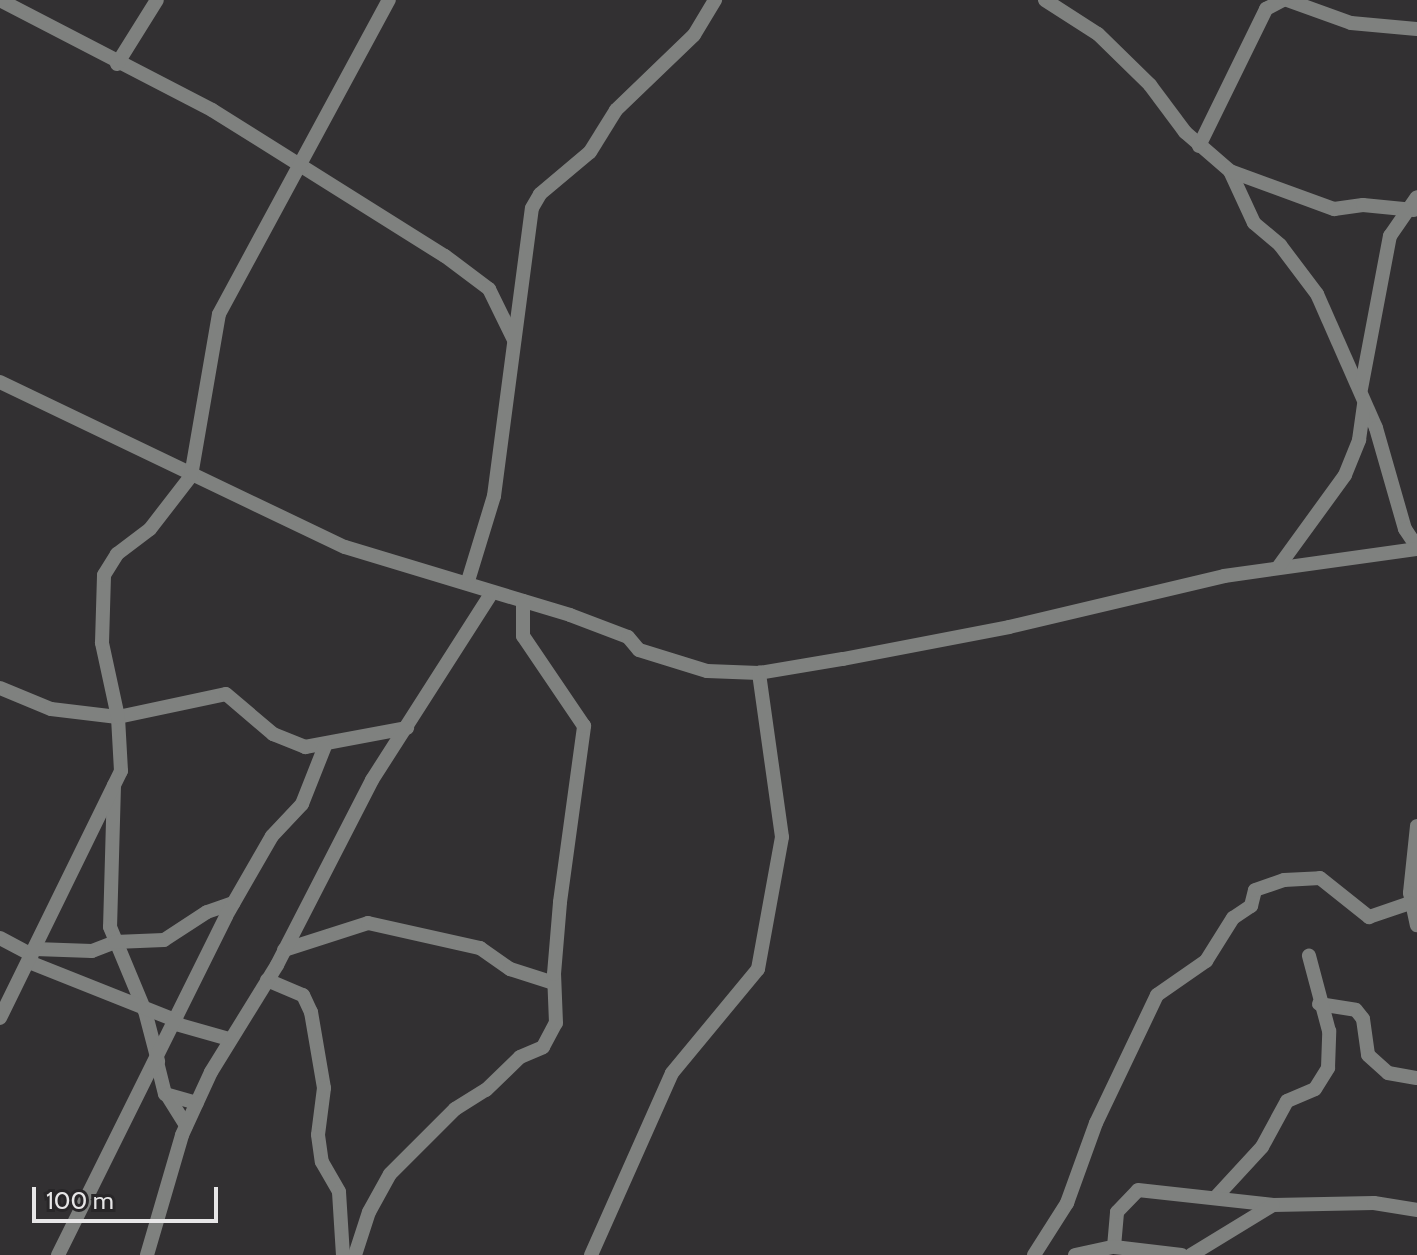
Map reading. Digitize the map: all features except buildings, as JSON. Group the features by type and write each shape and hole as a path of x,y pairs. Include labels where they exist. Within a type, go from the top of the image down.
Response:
{"street":[{"path":"0,0 117,64 212,110 445,256 489,289 514,340"},
{"path":"117,64 157,0"},
{"path":"0,1018 114,784 122,757 118,717 102,643 104,575 117,554 150,529 191,476 219,314 389,0"},
{"path":"468,581 494,496 525,227 540,194 590,152 616,110 694,35 715,0"},
{"path":"1045,0 1098,34 1150,85 1199,146 1230,171 1334,209 1363,205 1414,206"},
{"path":"1199,146 1266,9 1285,0 1351,23 1417,29"},
{"path":"0,382 345,547 468,581 492,592 628,637 639,650 664,660 707,671 759,673 1009,627 1279,566 1417,548 1405,529 1363,394 1340,354 1317,294 1280,245 1254,223 1230,171"},
{"path":"1279,566 1345,475 1359,440 1363,394 1390,236 1414,206"},
{"path":"147,1255 186,1126 229,1039 284,950 372,780 492,592"},
{"path":"355,1255 369,1212 390,1174 455,1109 486,1090 520,1057 543,1047 553,1035 558,1013 554,983 584,726 523,636 523,601"},
{"path":"591,1255 672,1073 700,1033 758,969 782,837 759,673"},
{"path":"0,688 51,709 118,717 226,694 273,734 305,747 325,746 407,728"},
{"path":"58,1255 158,1061 233,903 272,836 302,804 325,746"},
{"path":"114,784 109,908 115,942 145,1011 167,1095 186,1126"},
{"path":"1417,826 1410,903 1417,925"},
{"path":"1034,1255 1067,1203 1096,1123 1157,995 1206,961 1233,918 1251,906 1255,890 1284,880 1320,878 1369,917 1410,903"},
{"path":"32,955 92,951 115,942 164,940 207,912 233,903"},
{"path":"284,950 368,923 480,948 510,969 554,983"},
{"path":"0,938 145,1011 229,1039"},
{"path":"1215,1198 1262,1147 1287,1101 1321,1083 1331,1044 1309,956"},
{"path":"267,980 303,995 311,1012 324,1088 318,1135 322,1162 339,1192 343,1255"},
{"path":"1319,1004 1356,1010 1363,1019 1368,1055 1388,1073 1417,1078"},
{"path":"167,1095 197,1103"},
{"path":"1114,1247 1117,1212 1138,1190 1273,1205 1374,1203 1417,1210"},
{"path":"1191,1255 1273,1205"},
{"path":"1075,1255 1114,1247 1182,1255"}]}
